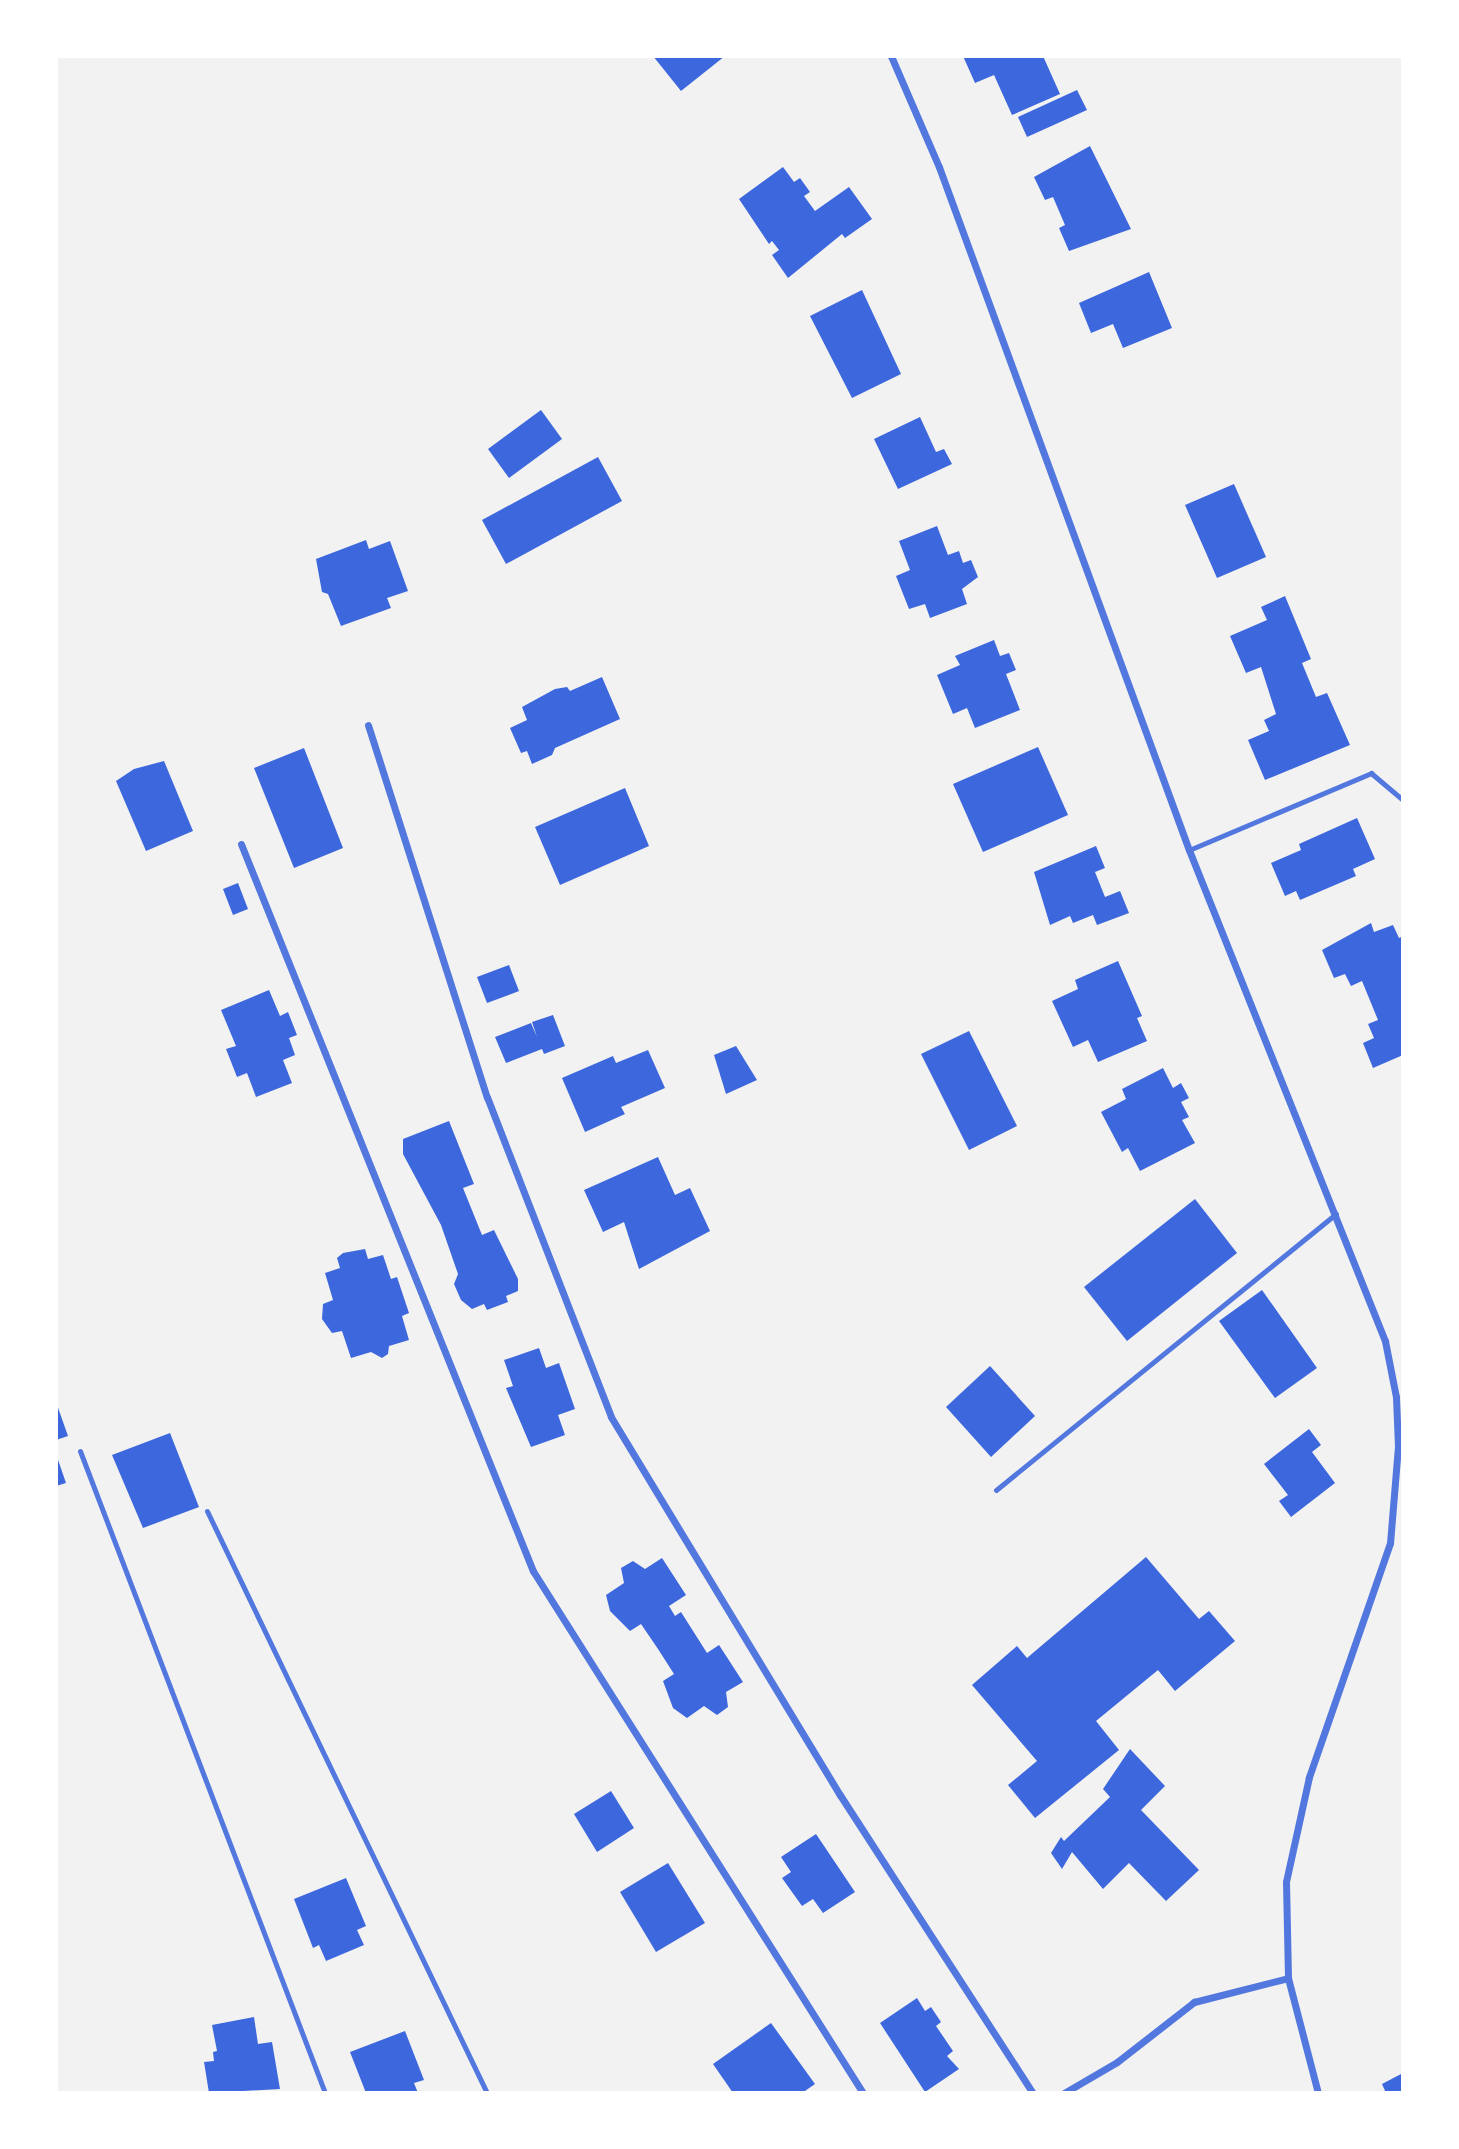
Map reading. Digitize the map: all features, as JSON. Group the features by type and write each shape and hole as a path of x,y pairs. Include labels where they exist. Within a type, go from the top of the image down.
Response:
{"street":[{"path":"891,56 939,167 1189,850 1336,1214 1387,1352 1396,1397 1396,1496 1391,1543 1294,1829 1286,1882 1288,1978 1318,2093"},
{"path":"368,725 487,1097 611,1417 839,1795 1033,2093"},
{"path":"241,844 533,1571 863,2093"},
{"path":"1064,2093 1117,2062 1194,2003 1288,1978"}],"lane":[{"path":"1189,850 1371,773 1403,800"},
{"path":"996,1490 1336,1214"},
{"path":"80,1451 325,2093"},
{"path":"207,1511 486,2093"}],"building":[{"path":"653,56 725,56 681,91"},
{"path":"963,56 1043,56 1060,94 1012,115 994,75 975,83"},
{"path":"1077,90 1087,110 1027,137 1018,117"},
{"path":"1090,146 1131,229 1069,251 1059,228 1065,225 1053,197 1045,200 1034,177"},
{"path":"783,167 794,182 800,178 810,192 804,196 815,211 849,187 872,219 845,238 842,234 788,278 772,255 779,250 772,241 769,244 739,199"},
{"path":"1149,272 1172,328 1123,348 1113,324 1091,333 1079,303"},
{"path":"862,290 901,374 852,398 810,316"},
{"path":"541,410 562,439 509,478 488,449"},
{"path":"920,417 936,452 944,449 952,464 898,489 874,439"},
{"path":"598,457 622,501 506,564 482,520"},
{"path":"1234,484 1266,557 1217,578 1185,505"},
{"path":"937,526 948,555 959,551 963,563 971,560 978,577 962,589 967,604 930,618 925,604 909,609 896,576 910,570 899,541"},
{"path":"366,540 369,549 390,541 408,591 387,598 391,608 341,626 328,594 322,592 316,559"},
{"path":"1285,596 1311,659 1302,663 1316,697 1327,693 1350,745 1265,780 1248,740 1269,731 1264,720 1276,714 1261,667 1246,673 1230,636 1267,620 1261,607"},
{"path":"994,640 1000,656 1009,653 1016,670 1006,674 1020,710 975,728 967,708 953,714 937,675 960,665 955,656"},
{"path":"602,677 620,719 555,748 552,755 532,764 527,751 521,753 510,728 527,720 522,707 555,689 567,687 570,691"},
{"path":"1038,747 1068,815 983,852 953,784"},
{"path":"304,748 343,848 294,868 254,768"},
{"path":"164,761 193,831 146,851 116,781 134,769"},
{"path":"625,788 649,846 560,885 535,827"},
{"path":"1357,818 1375,859 1353,869 1356,876 1300,900 1296,891 1285,896 1271,863 1301,850 1299,844"},
{"path":"1096,846 1105,868 1095,872 1105,897 1120,891 1129,913 1097,925 1093,915 1073,923 1070,916 1050,925 1034,872"},
{"path":"238,883 248,909 233,915 223,889"},
{"path":"1371,923 1374,932 1393,925 1399,938 1403,936 1403,1055 1373,1068 1363,1043 1374,1038 1368,1024 1378,1020 1362,981 1351,986 1345,974 1334,978 1322,950"},
{"path":"1118,961 1142,1016 1137,1018 1147,1041 1098,1062 1088,1040 1073,1047 1052,1001 1078,989 1075,980"},
{"path":"509,965 519,991 487,1003 477,977"},
{"path":"269,990 280,1016 288,1012 297,1035 289,1038 295,1055 283,1060 292,1083 256,1097 247,1073 237,1077 226,1049 236,1046 221,1010"},
{"path":"553,1015 565,1046 544,1054 542,1049 506,1063 495,1037 531,1023 537,1037 532,1022"},
{"path":"969,1031 1017,1126 969,1150 921,1054"},
{"path":"736,1046 757,1080 726,1094 714,1055"},
{"path":"648,1050 665,1088 621,1107 625,1114 585,1132 562,1078 613,1056 616,1063"},
{"path":"1163,1068 1173,1088 1181,1083 1189,1098 1181,1102 1189,1117 1182,1120 1195,1143 1140,1171 1128,1148 1122,1152 1101,1112 1126,1099 1122,1089"},
{"path":"449,1121 474,1184 463,1188 482,1235 494,1230 518,1279 518,1291 506,1296 508,1302 487,1310 484,1304 472,1309 461,1300 454,1284 458,1274 441,1225 403,1154 403,1139"},
{"path":"658,1157 675,1195 690,1188 710,1231 639,1269 624,1222 603,1232 584,1190"},
{"path":"1195,1199 1237,1253 1127,1341 1084,1287"},
{"path":"365,1249 368,1259 383,1255 391,1279 397,1277 409,1313 402,1316 409,1340 389,1346 388,1354 382,1358 371,1352 351,1358 342,1331 332,1333 322,1319 323,1304 333,1300 325,1273 340,1268 337,1258 343,1253"},
{"path":"1262,1290 1317,1368 1275,1398 1219,1321"},
{"path":"539,1348 546,1368 559,1363 575,1409 558,1415 565,1435 531,1447 506,1388 513,1386 504,1360"},
{"path":"990,1366 1035,1416 991,1457 946,1407"},
{"path":"56,1402 68,1436 56,1440"},
{"path":"1309,1429 1321,1445 1312,1452 1335,1483 1291,1517 1279,1501 1288,1495 1264,1464"},
{"path":"170,1433 199,1507 143,1528 112,1455"},
{"path":"56,1454 66,1483 56,1486"},
{"path":"1146,1557 1199,1619 1209,1611 1235,1641 1175,1691 1158,1670 1096,1721 1119,1750 1035,1818 1008,1785 1037,1761 972,1685 1017,1646 1027,1658"},
{"path":"662,1558 686,1595 669,1606 675,1616 681,1612 707,1653 719,1645 743,1682 726,1692 728,1707 717,1715 704,1706 687,1718 673,1708 663,1681 674,1674 658,1649 641,1624 630,1631 610,1611 606,1595 624,1583 621,1568 633,1561 645,1569"},
{"path":"1130,1749 1165,1786 1141,1810 1199,1870 1166,1901 1129,1863 1103,1889 1072,1852 1062,1869 1051,1853 1061,1837 1064,1841 1110,1797 1103,1789"},
{"path":"611,1791 634,1828 597,1852 574,1814"},
{"path":"816,1834 855,1892 823,1913 813,1899 802,1906 782,1878 791,1872 781,1857"},
{"path":"668,1863 705,1923 656,1952 620,1892"},
{"path":"346,1878 366,1926 357,1930 364,1945 326,1961 319,1945 313,1948 294,1899"},
{"path":"917,1998 925,2011 931,2007 941,2022 936,2026 953,2051 947,2056 959,2069 925,2092 880,2023"},
{"path":"254,2017 258,2044 272,2042 280,2089 209,2093 204,2062 214,2061 213,2052 217,2051 212,2025"},
{"path":"771,2023 815,2084 802,2093 733,2093 713,2064"},
{"path":"405,2031 424,2080 414,2083 418,2093 366,2093 350,2052"},
{"path":"1403,2073 1403,2093 1386,2093 1382,2084"}]}
